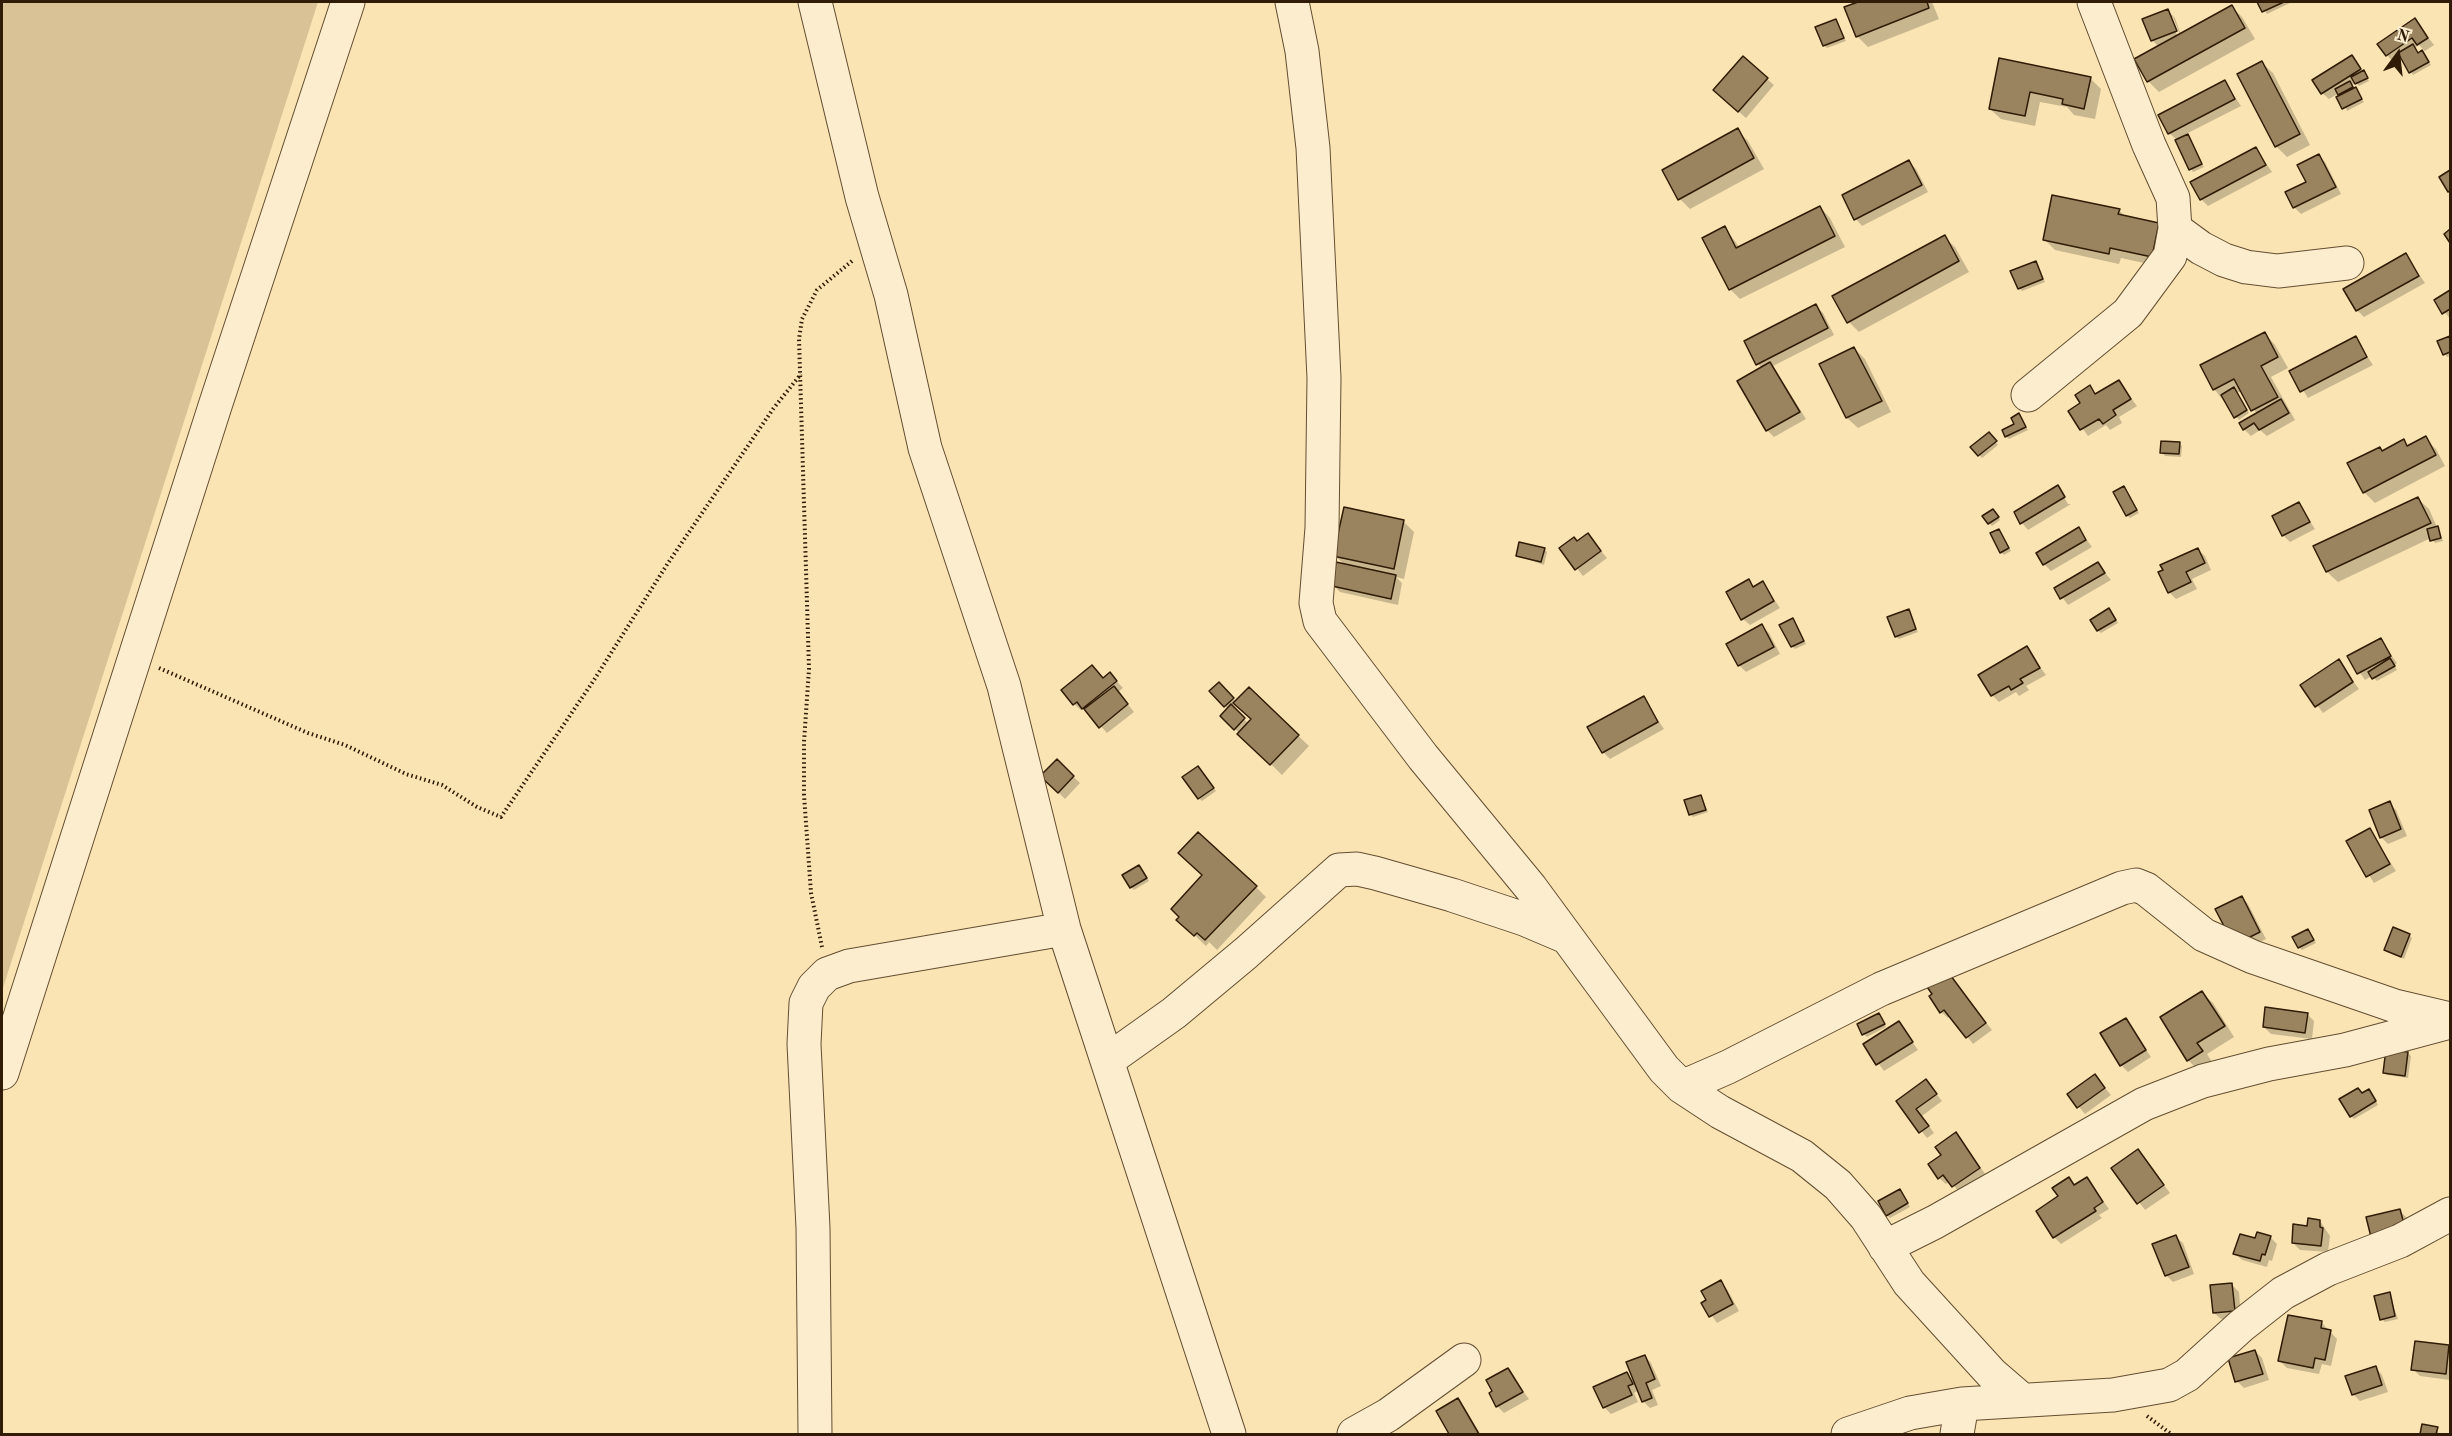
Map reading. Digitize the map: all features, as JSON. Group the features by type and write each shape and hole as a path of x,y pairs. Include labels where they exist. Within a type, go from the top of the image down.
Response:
{"street":[{"path":"2,1073 137,658 215,406 348,2"},
{"path":"815,2 862,197 891,295 925,448 1004,686 1064,929 1229,1434"},
{"path":"1292,2 1302,51 1313,148 1324,378 1322,528 1316,603 1320,621 1424,757 1531,888 1564,936 1664,1069 1682,1087 1720,1112 1821,1169 1866,1217 1909,1283 1934,1312 1992,1374 2021,1399"},
{"path":"2028,396 2128,313 2170,256 2175,229 2173,198 2149,145 2094,2"},
{"path":"2175,229 2201,248 2224,260 2246,267 2278,271 2347,263"},
{"path":"1108,1060 1174,1012 1246,953 1339,870 1357,869 1452,895 1524,919 1564,936"},
{"path":"1682,1087 1728,1067 1881,989 2122,888 2136,885 2146,889 2204,934 2253,957 2395,1006 2451,1021"},
{"path":"814,1434 813,1228 805,1020 810,995 827,974 849,966 1064,929"},
{"path":"1885,1247 1935,1222 2144,1104 2202,1081 2270,1064 2345,1050 2451,1021"},
{"path":"1848,1434 1910,1413 1959,1419 2021,1399 2113,1395 2169,1384 2187,1375 2241,1326 2283,1293 2328,1269 2400,1241 2451,1214"},
{"path":"1354,1434 1388,1415 1464,1360"}],"path":[{"path":"827,974 811,893 804,795 804,742 809,669 800,339 807,305 817,290 849,266 854,252"},
{"path":"137,658 308,734 345,745 406,774 442,785 477,807 501,817 594,680 668,563 773,409 801,374"}],"shaded area":[{"path":"2,2 318,2 2,991"}],"building":[{"path":"1858,2 1927,2 1929,8 1856,37 1844,7"},
{"path":"2257,2 2284,2 2262,12"},
{"path":"2232,5 2245,28 2147,82 2134,59"},
{"path":"2168,9 2177,31 2151,41 2142,19"},
{"path":"2415,18 2428,38 2417,45 2412,38 2386,56 2377,44"},
{"path":"1836,19 1844,38 1823,46 1815,27"},
{"path":"2413,44 2418,53 2422,50 2429,62 2409,73 2398,53"},
{"path":"2352,55 2361,69 2321,94 2312,80"},
{"path":"1743,56 1768,78 1738,112 1713,90"},
{"path":"1999,58 2091,77 2084,109 2062,104 2063,99 2030,92 2025,116 1989,109"},
{"path":"2262,61 2300,134 2275,147 2237,74"},
{"path":"2364,70 2368,78 2355,84 2351,77"},
{"path":"2225,80 2235,99 2168,134 2158,115"},
{"path":"2350,81 2353,87 2338,95 2335,89"},
{"path":"2356,87 2362,99 2342,109 2336,97"},
{"path":"1738,128 1754,158 1678,200 1662,170"},
{"path":"2188,134 2202,164 2189,170 2175,140"},
{"path":"2256,147 2266,165 2200,200 2190,182"},
{"path":"2319,154 2336,187 2293,208 2285,192 2306,182 2297,165"},
{"path":"1909,160 1922,185 1854,220 1842,195"},
{"path":"2450,170 2450,191 2448,192 2439,177"},
{"path":"2052,195 2120,209 2118,214 2159,223 2152,257 2110,248 2109,254 2043,240"},
{"path":"1820,206 1835,236 1729,290 1702,238 1725,226 1736,248"},
{"path":"2450,229 2450,243 2444,234"},
{"path":"1945,235 1959,261 1847,323 1832,296"},
{"path":"2406,253 2419,276 2356,311 2343,289"},
{"path":"2036,261 2043,279 2018,289 2010,271"},
{"path":"2450,290 2450,309 2442,314 2434,300"},
{"path":"1816,304 1828,328 1756,365 1744,341"},
{"path":"2265,332 2278,357 2261,366 2278,397 2251,411 2234,379 2213,390 2200,365"},
{"path":"2356,336 2367,357 2300,392 2289,371"},
{"path":"2450,336 2450,352 2443,355 2437,341"},
{"path":"1854,347 1882,401 1846,418 1819,364"},
{"path":"1770,362 1800,412 1766,431 1737,381"},
{"path":"2119,380 2131,399 2113,410 2116,415 2103,424 2099,419 2080,430 2068,411 2080,403 2075,395 2090,385 2095,394"},
{"path":"2234,387 2247,410 2234,418 2221,395"},
{"path":"2281,399 2289,413 2259,430 2254,423 2243,430 2239,423"},
{"path":"2019,413 2026,427 2005,437 2002,430 2014,424 2011,418"},
{"path":"1989,432 1997,441 1978,456 1970,447"},
{"path":"2426,436 2436,455 2363,493 2347,463 2380,447 2382,451 2404,439 2407,446"},
{"path":"2161,441 2180,442 2179,454 2160,453"},
{"path":"2058,485 2065,497 2020,524 2014,512"},
{"path":"2124,486 2137,510 2126,516 2113,492"},
{"path":"2418,497 2431,523 2326,572 2313,546"},
{"path":"2299,502 2310,522 2282,536 2272,516"},
{"path":"1344,507 1404,520 1394,569 1333,556"},
{"path":"1993,509 1999,517 1988,524 1982,516"},
{"path":"2438,526 2441,538 2430,541 2427,529"},
{"path":"2079,527 2086,540 2043,565 2036,553"},
{"path":"1999,529 2009,548 2000,553 1990,533"},
{"path":"1588,533 1601,551 1575,570 1559,548 1574,537 1577,541"},
{"path":"1519,542 1545,548 1541,562 1516,556"},
{"path":"2198,548 2205,563 2186,572 2191,582 2168,593 2158,572 2163,570 2160,565"},
{"path":"1336,562 1396,575 1391,599 1332,586"},
{"path":"2098,562 2105,573 2060,599 2054,588"},
{"path":"1749,579 1753,587 1763,581 1774,601 1741,620 1726,592"},
{"path":"2109,608 2116,620 2097,631 2090,620"},
{"path":"1909,609 1916,629 1895,637 1887,617"},
{"path":"1793,618 1804,641 1791,647 1779,625"},
{"path":"1762,624 1774,647 1738,666 1726,644"},
{"path":"2381,638 2391,656 2357,674 2347,656"},
{"path":"2027,646 2040,668 2020,679 2023,683 2011,690 2009,686 1991,696 1978,675"},
{"path":"2390,658 2395,666 2372,679 2368,672"},
{"path":"2339,659 2353,682 2315,707 2300,685"},
{"path":"1092,665 1103,678 1110,672 1117,681 1082,709 1077,702 1073,705 1061,690"},
{"path":"1219,682 1234,698 1224,707 1209,691"},
{"path":"1114,686 1128,704 1099,728 1084,709"},
{"path":"1249,687 1299,735 1270,765 1237,734 1251,719 1233,703"},
{"path":"1644,696 1658,722 1602,753 1587,727"},
{"path":"1231,704 1245,718 1234,730 1220,716"},
{"path":"1057,759 1074,776 1058,793 1040,776"},
{"path":"1198,766 1214,788 1198,799 1182,777"},
{"path":"1701,795 1706,810 1689,815 1684,800"},
{"path":"2390,801 2401,829 2380,838 2369,810"},
{"path":"2370,828 2390,864 2366,877 2346,841"},
{"path":"1198,832 1257,886 1205,940 1197,933 1194,936 1176,920 1179,917 1171,909 1202,875 1178,853"},
{"path":"1139,865 1147,878 1130,888 1122,875"},
{"path":"2242,896 2260,932 2234,945 2215,909"},
{"path":"2393,927 2410,934 2401,957 2384,950"},
{"path":"2308,929 2314,940 2298,948 2292,937"},
{"path":"1948,972 1986,1023 1966,1038 1944,1010 1940,1013 1929,996 1932,994 1927,987"},
{"path":"2202,991 2225,1026 2197,1043 2203,1051 2187,1061 2160,1017"},
{"path":"2265,1007 2308,1013 2305,1033 2263,1027"},
{"path":"1879,1013 1885,1024 1862,1035 1857,1024"},
{"path":"2126,1018 2146,1050 2120,1066 2100,1033"},
{"path":"1899,1021 1913,1042 1876,1065 1863,1044"},
{"path":"2386,1049 2408,1052 2405,1076 2383,1073"},
{"path":"2095,1074 2105,1088 2077,1108 2067,1094"},
{"path":"1926,1079 1937,1094 1916,1109 1929,1126 1919,1133 1896,1101"},
{"path":"2358,1088 2362,1093 2369,1089 2376,1101 2350,1117 2339,1099"},
{"path":"1956,1132 1980,1168 1952,1187 1943,1175 1938,1179 1928,1164 1941,1155 1935,1147"},
{"path":"2138,1149 2164,1185 2137,1204 2111,1168"},
{"path":"2069,1177 2074,1185 2087,1177 2103,1202 2094,1208 2096,1211 2053,1238 2036,1211 2058,1196 2052,1188"},
{"path":"1900,1189 1908,1203 1886,1216 1878,1201"},
{"path":"2400,1209 2404,1224 2372,1241 2366,1217"},
{"path":"2308,1218 2320,1220 2320,1227 2323,1228 2321,1246 2292,1243 2293,1224 2307,1226"},
{"path":"2257,1232 2271,1236 2265,1255 2262,1254 2260,1261 2233,1254 2240,1234 2255,1238"},
{"path":"2176,1235 2189,1267 2165,1276 2152,1244"},
{"path":"1721,1280 1733,1304 1709,1317 1701,1303 1706,1300 1701,1291"},
{"path":"2232,1283 2235,1311 2213,1313 2210,1285"},
{"path":"2390,1292 2395,1316 2380,1320 2374,1296"},
{"path":"2288,1315 2322,1321 2321,1328 2331,1330 2325,1360 2315,1358 2313,1368 2278,1361"},
{"path":"2415,1341 2449,1345 2446,1374 2411,1370"},
{"path":"2255,1350 2263,1374 2235,1382 2228,1358"},
{"path":"1645,1355 1655,1379 1646,1383 1652,1398 1642,1402 1626,1362"},
{"path":"2376,1366 2382,1385 2352,1395 2345,1376"},
{"path":"1508,1368 1523,1392 1496,1407 1489,1393 1492,1391 1486,1380"},
{"path":"1627,1372 1633,1384 1628,1386 1632,1395 1603,1408 1593,1387"},
{"path":"1458,1398 1479,1434 1449,1434 1436,1411"},
{"path":"2422,1424 2438,1427 2436,1434 2420,1434"}]}
